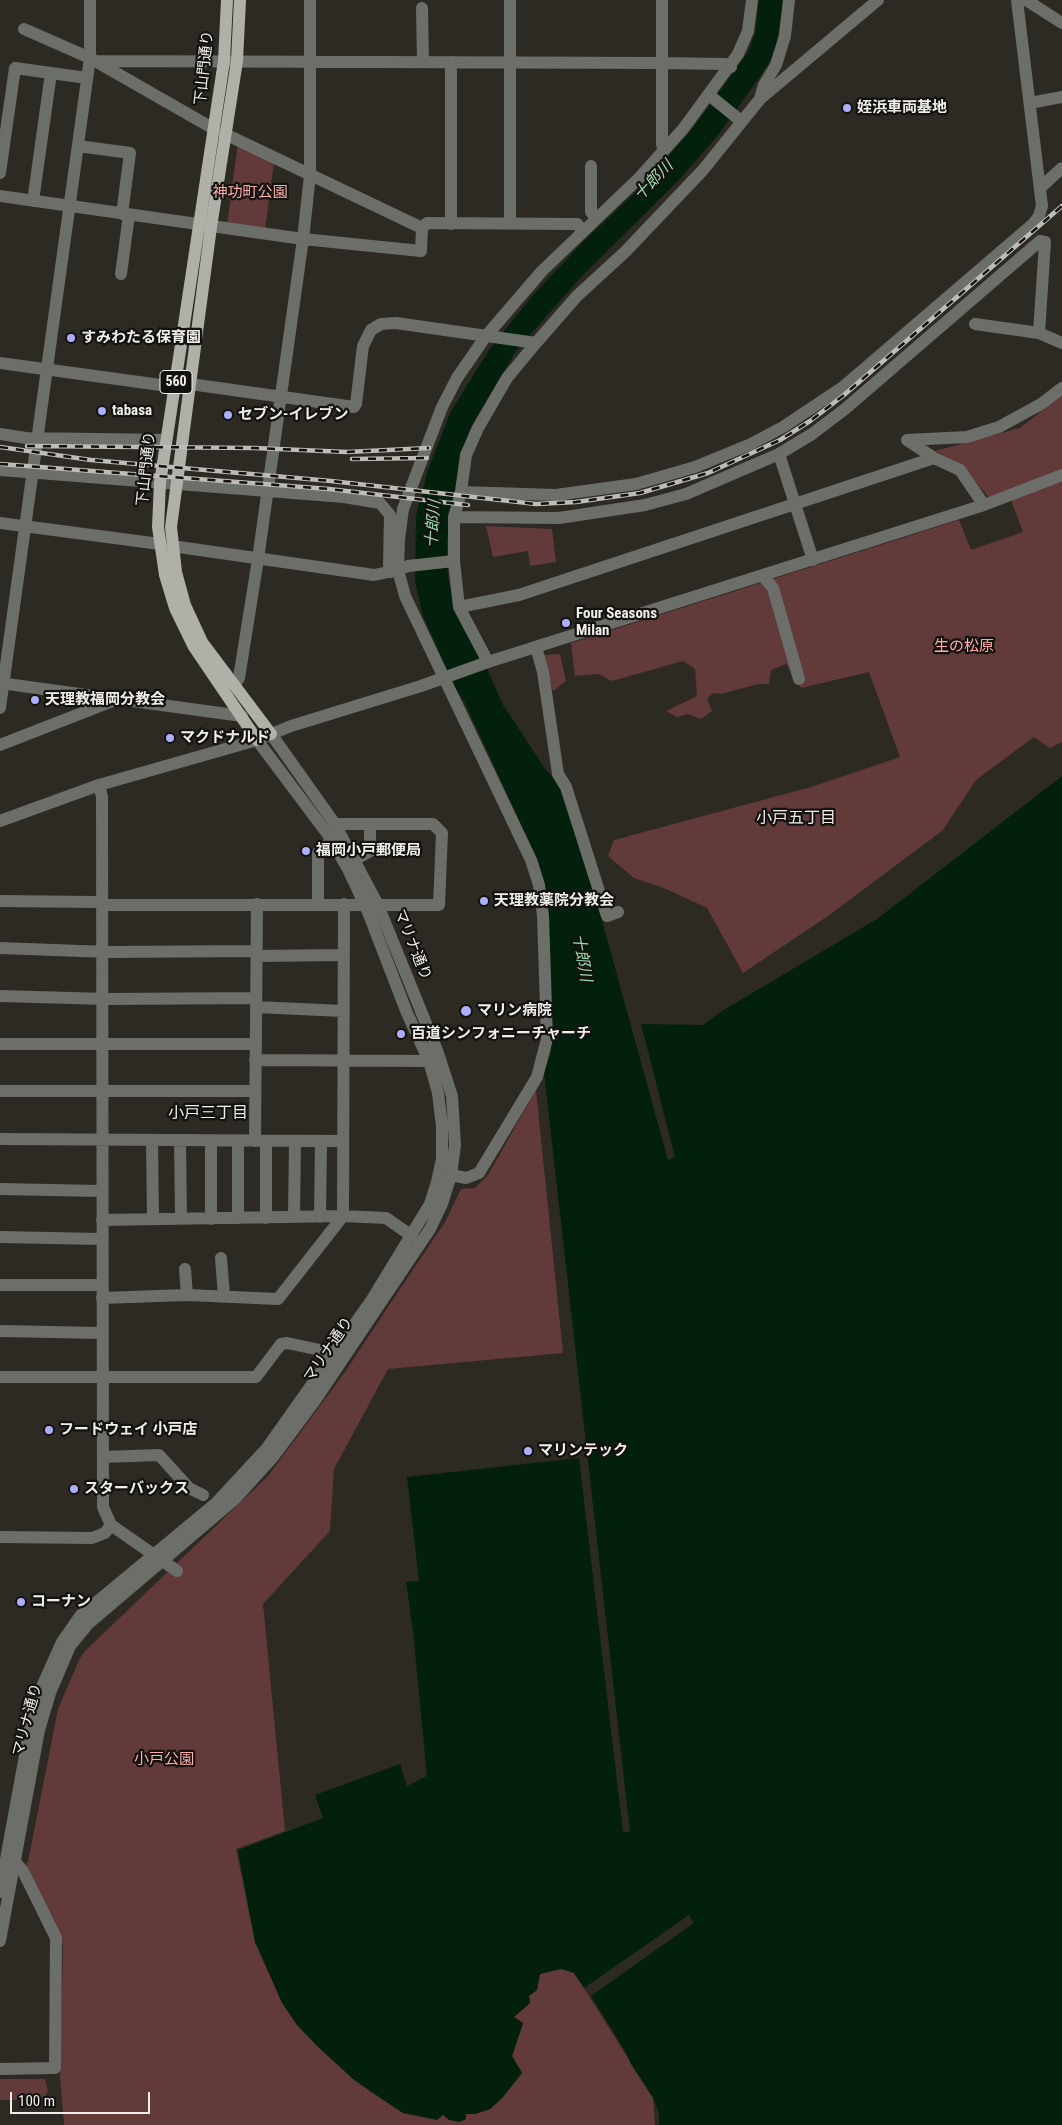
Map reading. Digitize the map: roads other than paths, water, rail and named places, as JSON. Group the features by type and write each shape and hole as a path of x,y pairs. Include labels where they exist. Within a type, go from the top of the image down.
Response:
{"main road":[{"name":"下山門通り","path":"227,0 230,61"},
{"name":"下山門通り","path":"240,0 160,483 166,545 165,575 175,608 194,647 242,716 256,740"},
{"name":"下山門通り","path":"204,226 190,384 171,527 166,545 185,605 202,642 271,734"}],"street":[{"path":"0,708 87,78 92,60 90,0"},
{"path":"234,684 239,678 258,559 303,239 310,175 310,0"},
{"path":"510,0 510,224"},
{"path":"662,0 662,145 665,150"},
{"path":"451,1175 473,1177 479,1173 537,1077 544,1056 546,1039 540,893 531,860 404,596 399,569 402,519 412,480 442,407 457,378 537,276 639,178 710,96 731,67 748,31 752,0"},
{"path":"760,100 764,85 776,65 785,36 789,0"},
{"path":"488,662 459,607 450,562 454,517 461,492 466,455 478,428 508,378 534,343 577,296 624,252 703,170 739,119 878,0"},
{"path":"461,492 556,495 636,484 695,467 783,427 843,387 1033,224 1039,216 1042,206 1017,0"},
{"path":"1026,0 1062,23"},
{"path":"422,8 423,62"},
{"path":"24,29 92,60 219,131 422,228"},
{"path":"92,60 662,63 725,64 731,67"},
{"path":"451,62 451,224"},
{"path":"0,173 6,91 15,68 87,78"},
{"path":"33,201 51,73"},
{"path":"710,96 739,119"},
{"path":"1030,103 1062,97"},
{"path":"78,146 130,153 121,274"},
{"path":"591,166 592,212 597,218"},
{"path":"1040,188 1062,168"},
{"path":"0,196 303,239 421,251 422,228 427,223 577,224 583,231"},
{"path":"454,517 559,518 646,505 686,494 779,454 812,434 846,409 1040,241 1045,242 1039,334"},
{"path":"0,364 175,387 190,384 354,407 356,404 363,346 371,330 381,324 396,323 534,343"},
{"path":"975,324 1039,334 1062,343"},
{"path":"984,504 960,470 934,458 907,440 967,437 1000,427 1041,404 1062,388"},
{"path":"0,434 37,438 166,440"},
{"path":"779,454 813,560"},
{"path":"459,607 519,595 934,458"},
{"path":"0,470 267,490 344,497 380,503 390,515 389,565 399,569"},
{"path":"0,821 99,785 256,740 488,662 813,560 984,504 1062,475"},
{"path":"0,522 374,574 450,562"},
{"path":"763,576 773,588 799,679"},
{"path":"536,647 543,672 558,774 566,787 607,916 618,912"},
{"path":"2,684 242,716"},
{"path":"0,745 118,699"},
{"name":"マリナ通り","path":"0,1892 30,1728 40,1689 62,1642 81,1616 235,1499 273,1457 314,1402 430,1229 442,1204 451,1175 455,1145 452,1096 438,1053 378,905 356,858 336,824 271,734"},
{"name":"マリナ通り","path":"0,1941 39,1730 50,1693 70,1646 88,1624 236,1483 280,1431 330,1355 371,1300 412,1236 430,1204 442,1159 442,1126 438,1094 429,1061 364,904 332,841 256,740"},
{"path":"99,785 102,797 103,1507 111,1525 177,1571"},
{"path":"0,900 102,903 439,905 442,833 433,824 336,824"},
{"path":"356,858 370,852 370,824"},
{"path":"318,904 318,853 332,841"},
{"path":"257,904 255,1091 261,1141 266,1218"},
{"path":"102,1298 187,1295 278,1299 344,1216 344,904"},
{"path":"0,948 343,955"},
{"path":"0,996 256,1002 343,1011"},
{"path":"0,1044 256,1044"},
{"path":"255,1060 429,1061"},
{"path":"0,1091 255,1091"},
{"path":"0,1139 238,1142 343,1141"},
{"path":"152,1141 153,1218"},
{"path":"180,1141 181,1218"},
{"path":"211,1141 211,1219"},
{"path":"294,1217 295,1141"},
{"path":"320,1217 321,1141"},
{"path":"238,1142 238,1218"},
{"path":"0,1189 102,1191"},
{"path":"102,1220 344,1216 386,1218 412,1236"},
{"path":"0,1237 102,1239"},
{"path":"221,1258 224,1296"},
{"path":"185,1269 187,1295"},
{"path":"0,1285 102,1285"},
{"path":"0,1331 102,1333"},
{"path":"0,1377 256,1377 281,1344 287,1343 325,1351 330,1355"},
{"path":"103,1457 159,1455 188,1488 203,1495"},
{"path":"0,1537 92,1538 105,1533 111,1525"},
{"path":"0,2069 55,2068 56,1938 23,1871 15,1862"}],"water":[{"name":"十郎川","path":"759,0 783,0 777,41 771,59 759,78 718,135 680,179 581,277 516,351 470,428 458,471 449,521 447,544 448,578 457,615 480,653 503,705 546,770 561,786 585,859 668,1160 675,1157 641,1024 703,1025 722,1011 877,919 1062,776 1062,2125 659,2125 659,2113 653,2098 591,1996 694,1923 689,1915 584,1988 574,1973 561,1969 540,1974 537,1990 529,1996 530,2003 514,2017 523,2023 512,2056 522,2073 502,2098 490,2109 475,2114 466,2114 466,2119 460,2122 449,2120 443,2115 437,2120 403,2113 353,2079 297,2025 282,2003 255,1942 238,1850 323,1818 315,1795 400,1764 407,1786 427,1776 413,1631 406,1582 419,1581 407,1477 579,1458 623,1832 630,1832 544,1072 551,1053 547,908 544,886 539,863 464,701 455,688 422,613 415,580 416,516 427,473 450,413 489,350 533,295 584,241 644,184 693,128 748,52 755,34"}],"railway":[{"path":"0,447 91,460 331,481 536,504 576,502 640,493 708,473 780,440 810,421 844,395 1062,206"},
{"path":"27,446 254,448 347,452 429,448"},
{"path":"352,459 427,458"},
{"path":"0,464 329,489 468,505"}],"place":[{"name":"姪浜車両基地","path":"847,108"},
{"name":"すみわたる保育園","path":"71,338"},
{"name":"tabasa","path":"102,411"},
{"name":"セブン-イレブン","path":"228,415"},
{"name":"Four Seasons Milan","path":"566,623"},
{"name":"天理教福岡分教会","path":"35,700"},
{"name":"マクドナルド","path":"170,738"},
{"name":"福岡小戸郵便局","path":"306,851"},
{"name":"天理教薬院分教会","path":"484,901"},
{"name":"マリン病院","path":"466,1011"},
{"name":"百道シンフォニーチャーチ","path":"401,1034"},
{"name":"フードウェイ 小戸店","path":"49,1430"},
{"name":"マリンテック","path":"528,1451"},
{"name":"スターバックス","path":"74,1489"},
{"name":"コーナン","path":"21,1602"}],"district":[{"name":"小戸五丁目","path":"796,819"},
{"name":"小戸三丁目","path":"208,1114"}],"park label":[{"name":"神功町公園","path":"250,193"},
{"name":"生の松原","path":"964,647"},
{"name":"小戸公園","path":"164,1760"}]}
